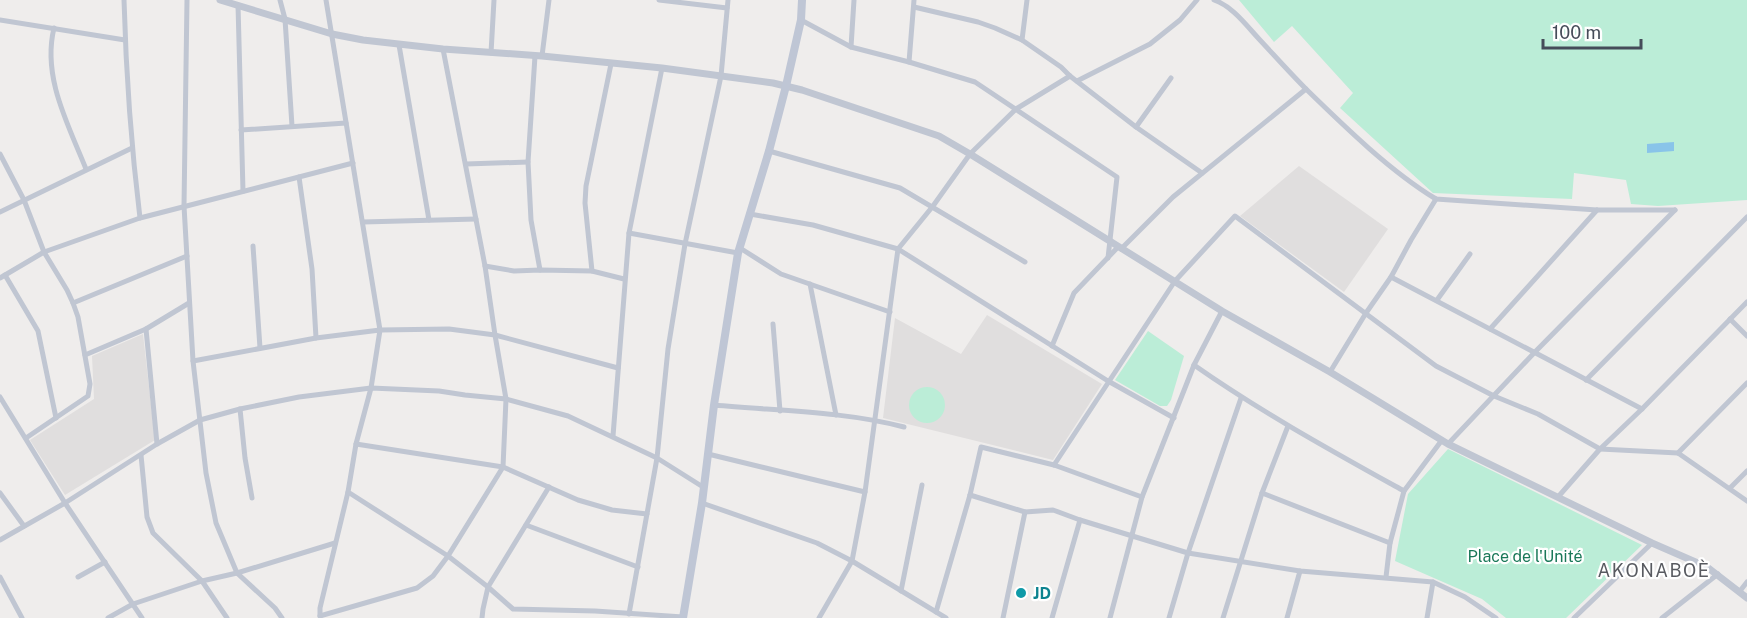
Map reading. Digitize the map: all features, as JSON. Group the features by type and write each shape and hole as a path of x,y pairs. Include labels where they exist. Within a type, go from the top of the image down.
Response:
{"main road":[{"path":"683,617 739,250 786,86 801,20 802,0"}],"street":[{"path":"124,0 132,148 140,218"},
{"path":"187,0 184,206 193,361 210,501 216,523 237,573 275,608 282,618"},
{"path":"220,0 332,34 399,45 662,68 786,86 939,136 1222,311 1330,372 1445,442 1652,543 1707,567 1747,598"},
{"path":"280,0 285,19 292,126"},
{"path":"326,0 380,330 370,388 320,617 417,588 433,576 448,556 503,467 506,399 485,266 444,49"},
{"path":"491,53 494,0"},
{"path":"540,270 531,220 528,162 538,56 549,0"},
{"path":"659,0 727,8"},
{"path":"629,614 657,458 668,349 685,243 721,76 728,0"},
{"path":"851,47 854,0"},
{"path":"1022,40 1027,0"},
{"path":"1077,81 1150,44 1180,20 1197,0"},
{"path":"1214,0 1238,16 1306,89 1415,186 1436,199 1597,210 1675,210 1494,396 1445,442 1404,491 1390,543 1386,577"},
{"path":"909,62 914,3 978,22 1022,40 1202,174"},
{"path":"238,5 243,192"},
{"path":"0,20 125,40"},
{"path":"801,20 851,47 975,82 1117,177 1108,258"},
{"path":"54,28 50,50 55,88 86,169"},
{"path":"399,45 429,220"},
{"path":"592,271 585,202 586,186 611,64"},
{"path":"613,436 629,233 662,68"},
{"path":"819,618 852,561 865,492 898,249 933,206 970,154 1016,109 1070,76"},
{"path":"1136,127 1171,78"},
{"path":"1052,346 1074,293 1108,258 1173,197 1306,89"},
{"path":"241,130 346,123"},
{"path":"0,212 132,148"},
{"path":"769,151 900,188 1025,262"},
{"path":"0,154 24,200 44,252 73,303 90,384 88,396 26,438"},
{"path":"466,164 528,162"},
{"path":"56,418 38,331 2,277 44,252 140,218 353,163"},
{"path":"299,177 312,269 316,338"},
{"path":"1330,372 1391,277 1436,199"},
{"path":"1491,329 1597,210"},
{"path":"750,214 813,225 898,249 1108,381 1174,418"},
{"path":"1054,465 1175,280 1235,216 1436,366 1494,396 1538,414 1600,449 1677,453 1747,501"},
{"path":"1586,380 1747,217"},
{"path":"363,222 476,219"},
{"path":"629,233 739,250 781,274 890,312"},
{"path":"253,246 260,348"},
{"path":"1437,300 1470,254"},
{"path":"73,303 187,256"},
{"path":"485,266 514,271 592,271 624,279"},
{"path":"1391,277 1642,409"},
{"path":"810,284 836,415"},
{"path":"1558,498 1600,449 1747,302"},
{"path":"85,355 146,329 189,303"},
{"path":"1110,618 1142,497 1194,365 1222,311"},
{"path":"1730,319 1747,336"},
{"path":"773,324 780,411"},
{"path":"146,329 157,444"},
{"path":"193,361 316,338 380,330 449,329 495,335 618,368"},
{"path":"1194,365 1241,398 1404,491"},
{"path":"1677,453 1747,383"},
{"path":"0,540 66,503 157,444 200,420 299,397 370,388 440,391 506,399 568,416 657,458 703,487"},
{"path":"0,397 142,618"},
{"path":"1169,618 1188,553 1241,398"},
{"path":"714,405 836,415 875,420 904,427"},
{"path":"240,409 252,498"},
{"path":"1223,618 1262,493 1288,426"},
{"path":"356,444 503,467 595,506 647,514"},
{"path":"936,612 970,495 981,447 1054,465 1142,497"},
{"path":"141,454 147,517 153,533 202,581 227,618"},
{"path":"708,454 865,492"},
{"path":"1730,488 1747,471"},
{"path":"901,591 922,485"},
{"path":"482,618 488,587 549,487"},
{"path":"348,492 448,556 513,609 558,615 629,614 683,617"},
{"path":"0,493 24,526"},
{"path":"1262,493 1390,543"},
{"path":"970,495 1025,512 1053,510 1188,553 1300,571 1433,582 1465,597 1496,618"},
{"path":"702,503 817,543 852,561 943,617"},
{"path":"1003,618 1025,512"},
{"path":"1052,618 1080,520"},
{"path":"526,525 638,567"},
{"path":"108,618 132,604 202,581 237,573 335,543"},
{"path":"1574,618 1652,543"},
{"path":"78,577 105,562"},
{"path":"1287,618 1300,571"},
{"path":"1662,618 1718,574"},
{"path":"0,576 22,618"},
{"path":"1427,618 1433,582"},
{"path":"1740,591 1747,582"}],"shaded area":[{"path":"1299,166 1388,229 1344,292 1240,216"},
{"path":"987,315 1102,384 1053,460 883,418 895,318 961,354"},
{"path":"143,334 155,440 65,495 30,440 94,399 92,356"}],"green space":[{"path":"1239,0 1747,0 1747,200 1658,206 1631,204 1626,180 1574,173 1572,199 1433,193 1340,108 1353,93 1292,26 1274,42"},
{"path":"1148,331 1184,356 1171,400 1167,406 1160,406 1115,380"},
{"path":"927,387 940,392 945,405 940,418 927,423 914,418 909,405 914,392"},
{"name":"Place de l'Unité","path":"1448,449 1642,545 1566,618 1506,618 1482,599 1395,561 1408,494"}],"water":[{"path":"1674,142 1674,151 1647,153 1647,144"}],"place":[{"name":"JD","path":"1021,593"}],"district":[{"name":"AKONABOÈ","path":"1654,571"}]}
